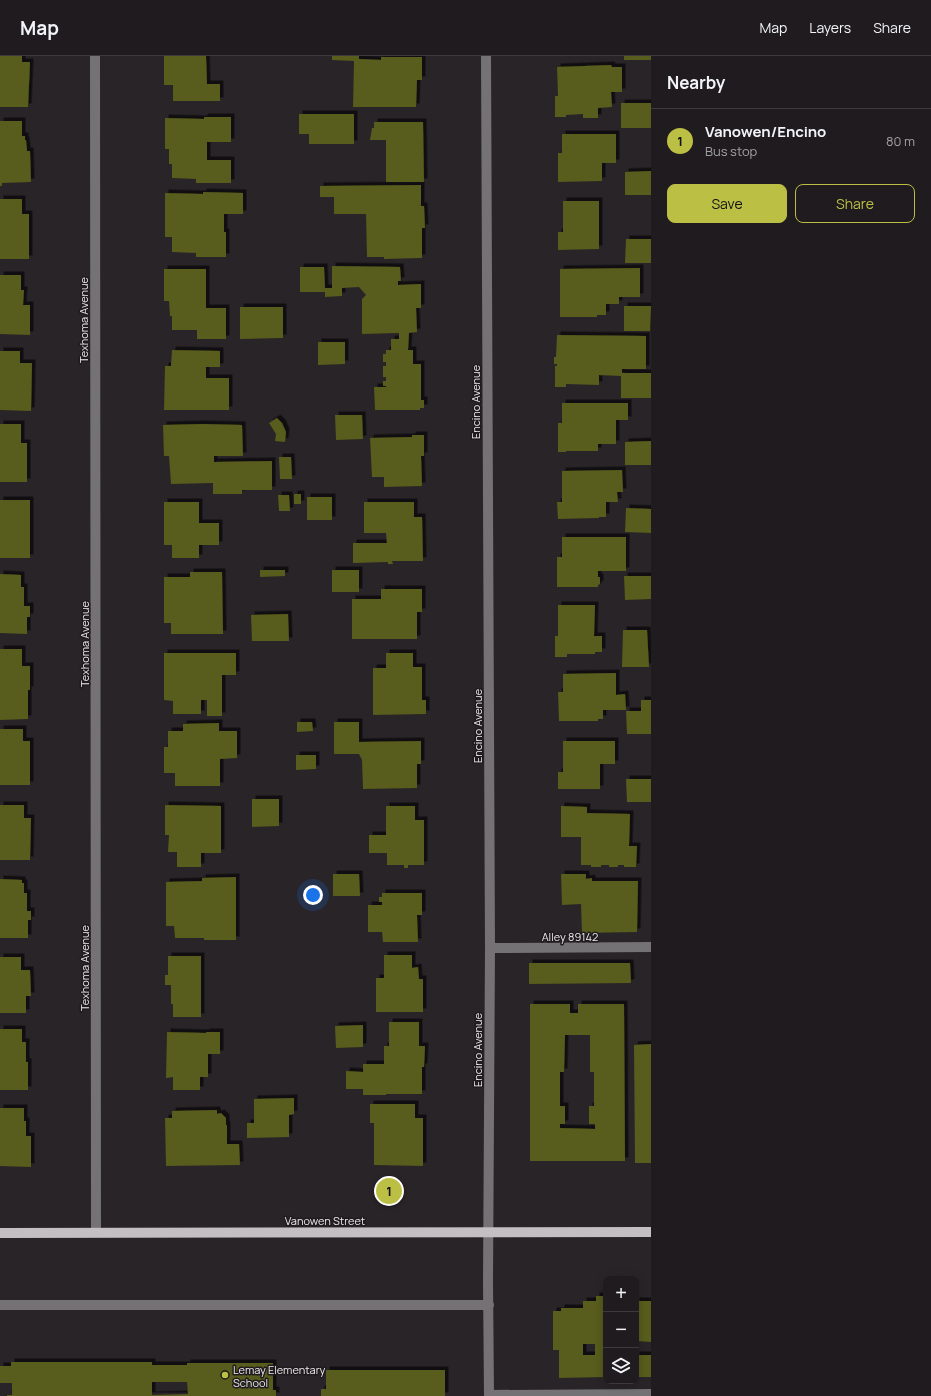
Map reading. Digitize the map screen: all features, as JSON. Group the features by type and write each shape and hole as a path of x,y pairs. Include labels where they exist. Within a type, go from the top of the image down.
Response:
{"main road":[{"name":"Vanowen Street","path":"0,1233 489,1231 651,1232"}],"street":[{"name":"Texhoma Avenue","path":"95,56 96,1232"},
{"name":"Encino Avenue","path":"486,56 490,948 489,1396"},
{"name":"Alley 89142","path":"490,948 651,948"},
{"path":"0,1305 489,1305"},
{"path":"489,1396 651,1394"}],"building":[{"path":"0,56 22,56 22,62 30,62 28,107 0,107"},
{"path":"164,56 206,56 207,84 220,84 220,101 173,101 173,85 164,85"},
{"path":"332,56 359,56 359,59 381,60 381,57 422,57 422,80 417,80 416,107 353,107 354,61 332,60"},
{"path":"624,56 651,56 651,60 624,60"},
{"path":"611,65 612,67 622,67 622,92 611,92 612,107 598,108 598,118 583,118 583,114 555,117 555,96 558,96 557,67"},
{"path":"621,103 651,103 651,128 621,128"},
{"path":"299,114 354,114 354,144 309,144 309,134 299,134"},
{"path":"204,117 231,117 231,142 207,142 207,160 231,160 231,183 196,183 196,179 172,178 172,164 169,164 169,149 165,149 165,118 204,119"},
{"path":"0,121 22,121 22,136 25,136 27,151 30,151 31,182 2,183 2,186 0,186"},
{"path":"374,122 423,122 424,182 386,182 386,140 370,140 372,128 374,128"},
{"path":"562,134 616,134 616,163 602,163 602,181 558,182 558,153 562,153"},
{"path":"651,171 651,195 625,195 625,172"},
{"path":"421,185 421,206 424,206 425,228 422,228 422,258 384,259 384,257 367,257 366,214 334,214 334,197 320,197 320,186"},
{"path":"203,192 243,193 243,214 224,214 226,257 196,257 196,253 172,252 172,237 165,237 165,193 203,194"},
{"path":"0,199 22,199 22,214 29,214 29,259 0,259"},
{"path":"563,201 599,201 599,249 558,250 558,232 563,232"},
{"path":"626,239 651,239 651,263 625,263"},
{"path":"332,266 400,267 401,281 398,281 398,285 421,284 421,308 416,308 417,332 409,333 408,350 413,350 413,364 421,364 421,400 424,400 424,408 420,408 420,410 375,410 374,387 386,387 383,386 383,381 386,381 386,377 383,377 383,366 386,366 386,362 383,362 383,354 386,354 386,350 391,350 391,339 399,339 399,333 362,334 362,299 366,295 359,287 342,288 342,296 325,297 325,292 300,292 300,267 324,267 325,288 332,288"},
{"path":"640,268 640,297 619,297 619,304 606,304 606,315 597,315 597,317 560,317 560,269"},
{"path":"164,269 206,269 206,308 226,308 226,339 197,339 197,330 172,330 172,316 170,316 169,301 164,301"},
{"path":"0,275 21,275 21,290 24,290 23,305 30,305 30,335 0,334"},
{"path":"624,306 651,306 650,331 624,331"},
{"path":"240,307 283,307 283,338 240,339"},
{"path":"557,335 646,336 646,369 622,369 622,373 651,373 651,398 621,398 621,376 599,375 599,385 566,384 566,387 555,387 555,366 557,366 557,364 554,364 554,357 556,357"},
{"path":"318,342 345,342 345,364 318,365"},
{"path":"172,350 220,351 220,367 206,367 206,378 229,378 229,410 164,410 165,366 171,366"},
{"path":"0,351 20,351 20,363 32,363 31,411 0,410"},
{"path":"562,403 628,403 628,420 616,420 616,444 598,444 598,451 558,452 558,423 562,423"},
{"path":"335,415 362,415 363,439 336,440"},
{"path":"277,418 282,423 286,432 285,442 275,441 276,434 269,423"},
{"path":"0,424 21,424 21,443 27,443 27,482 0,482"},
{"path":"163,425 242,425 243,456 214,456 214,462 272,461 272,490 242,490 242,494 213,494 213,483 171,484 169,456 164,456"},
{"path":"412,435 424,435 424,456 421,456 422,486 384,487 384,477 372,477 370,438 412,437"},
{"path":"651,441 651,465 625,465 625,442"},
{"path":"279,457 291,457 292,479 280,479"},
{"path":"622,470 623,492 617,492 618,502 606,502 606,517 558,519 557,502 562,502 562,471"},
{"path":"294,494 301,494 301,504 294,504"},
{"path":"278,495 289,495 290,511 279,511"},
{"path":"307,497 332,497 332,520 307,520"},
{"path":"0,500 30,500 30,558 0,558"},
{"path":"164,502 199,502 199,523 219,523 219,545 199,545 199,558 172,558 172,545 164,545"},
{"path":"364,502 414,502 414,517 422,517 423,561 392,561 393,564 388,564 388,562 353,563 353,543 387,543 386,533 364,533"},
{"path":"626,508 651,509 651,533 625,532"},
{"path":"562,537 626,537 626,571 598,571 600,584 598,587 557,587 557,557 562,557"},
{"path":"260,570 285,570 285,576 260,577"},
{"path":"332,570 359,570 359,592 332,592"},
{"path":"190,572 222,572 223,634 171,634 171,623 164,623 164,577 190,577"},
{"path":"0,574 21,575 21,587 24,587 24,606 30,606 30,617 27,617 27,634 0,633"},
{"path":"624,576 651,576 651,599 625,600"},
{"path":"381,589 422,589 422,612 417,612 417,639 352,639 352,599 381,599"},
{"path":"558,605 595,605 594,636 602,636 602,652 595,652 595,654 567,654 567,657 555,657 555,636 558,636"},
{"path":"288,614 289,641 252,641 251,615"},
{"path":"623,630 647,630 649,667 622,667"},
{"path":"0,649 22,649 22,666 30,666 28,719 0,720"},
{"path":"164,653 236,653 236,675 222,675 222,716 207,716 207,700 201,700 201,714 173,714 173,701 164,700"},
{"path":"386,653 413,653 413,667 422,667 422,700 426,700 426,714 373,715 373,668 386,668"},
{"path":"616,673 616,695 625,694 626,710 603,710 603,719 598,719 598,721 559,721 558,692 563,692 563,674"},
{"path":"641,700 651,700 651,734 627,734 626,711 641,711"},
{"path":"297,722 312,722 313,731 297,732"},
{"path":"334,722 359,722 359,742 421,741 421,764 417,764 417,788 363,789 362,760 359,754 334,754"},
{"path":"219,723 219,731 237,731 237,758 220,759 220,786 175,786 175,773 164,773 164,747 168,747 168,731 183,731 183,724"},
{"path":"0,729 23,729 23,741 30,741 30,785 0,785"},
{"path":"563,741 615,741 615,764 600,764 600,789 558,789 558,772 563,772"},
{"path":"296,755 316,755 316,769 296,770"},
{"path":"626,779 651,779 651,802 627,802"},
{"path":"252,799 279,799 279,826 252,827"},
{"path":"0,805 24,805 24,818 31,818 30,860 0,860"},
{"path":"165,805 221,806 221,853 201,853 201,867 177,867 177,852 168,852 169,835 165,835"},
{"path":"386,806 415,806 415,820 424,820 424,865 408,865 408,868 404,868 404,865 387,865 387,853 369,853 369,835 386,835"},
{"path":"561,806 587,807 587,813 630,814 629,846 637,846 636,867 624,867 624,865 618,865 618,867 609,867 609,865 601,865 601,867 591,867 591,865 581,865 581,837 561,837"},
{"path":"333,874 359,874 360,896 333,896"},
{"path":"561,874 586,874 586,879 592,878 592,881 638,881 637,932 582,933 581,904 562,905"},
{"path":"236,877 236,940 175,938 174,926 166,926 166,882 202,881 202,878"},
{"path":"0,879 22,880 22,883 24,883 24,893 27,893 27,911 31,911 31,920 28,920 28,938 0,938"},
{"path":"382,893 422,893 422,915 417,915 418,942 383,942 382,932 368,932 368,905 382,905 382,902 379,902 379,897 382,897"},
{"path":"384,955 412,955 412,968 418,967 419,979 423,979 423,1012 376,1012 376,978 384,978"},
{"path":"168,956 201,956 201,1017 173,1017 171,985 165,985 165,975 168,975"},
{"path":"0,957 21,957 21,970 30,970 31,996 26,996 26,1013 0,1013"},
{"path":"529,963 630,963 631,983 529,984"},
{"path":"530,1004 570,1004 570,1013 578,1013 578,1004 624,1004 625,1161 530,1161","holes":["565,1035 590,1035 590,1072 594,1072 594,1106 589,1106 589,1124 595,1124 595,1129 560,1128 560,1124 565,1124 565,1106 560,1106 560,1072 564,1072"]},
{"path":"389,1022 419,1022 419,1046 425,1046 424,1067 422,1067 422,1094 363,1095 363,1089 346,1089 346,1071 363,1072 363,1064 384,1064 384,1046 389,1046"},
{"path":"363,1025 363,1047 336,1048 335,1026"},
{"path":"0,1029 22,1029 22,1042 26,1042 26,1062 28,1062 28,1090 0,1090"},
{"path":"167,1032 220,1032 220,1054 208,1054 208,1077 200,1077 200,1090 173,1090 173,1077 166,1078"},
{"path":"651,1044 651,1163 635,1163 634,1045"},
{"path":"294,1098 294,1114 289,1115 289,1137 247,1138 247,1123 254,1123 254,1099"},
{"path":"370,1104 415,1104 415,1118 423,1118 423,1166 374,1165 374,1123 370,1123"},
{"path":"0,1108 24,1108 26,1136 31,1136 31,1167 0,1166"},
{"path":"217,1110 217,1114 221,1113 226,1118 227,1144 239,1144 240,1165 166,1166 165,1118 172,1118 172,1111"},
{"path":"596,1296 603,1296 603,1377 559,1378 559,1350 553,1350 553,1311 561,1311 561,1308 583,1308 583,1301 596,1301","holes":["583,1344 595,1344 595,1355 583,1355"]},
{"path":"639,1301 651,1301 651,1342 639,1341"},
{"path":"639,1355 651,1355 651,1377 639,1377"},
{"path":"11,1362 152,1362 152,1365 187,1365 187,1363 273,1363 273,1390 276,1390 276,1396 7,1396 12,1395 12,1383 0,1383 0,1366 11,1366","holes":["152,1382 187,1382 188,1394 152,1395"]},
{"path":"326,1370 445,1370 445,1396 321,1396 321,1389 326,1389"}],"place":[{"name":"Vanowen/Encino","path":"389,1191"},
{"name":"Lemay Elementary School","path":"225,1375"}]}
